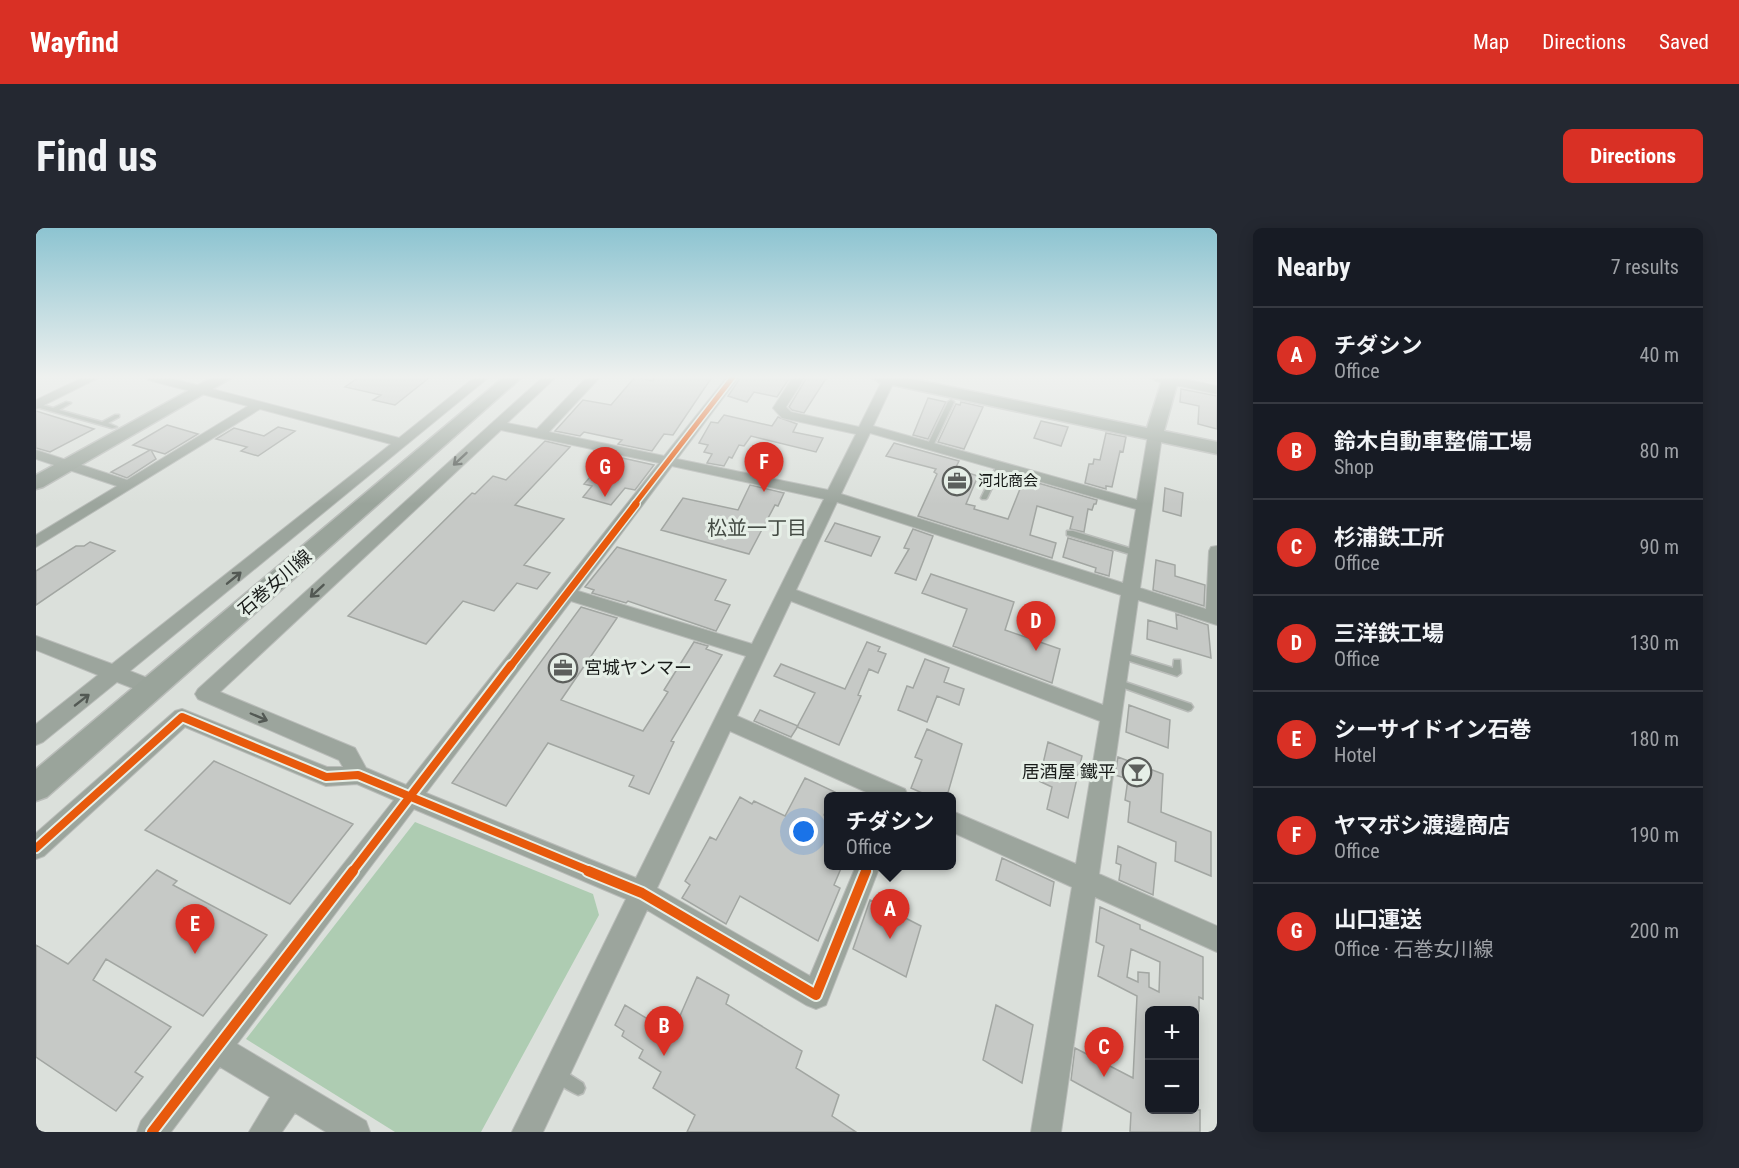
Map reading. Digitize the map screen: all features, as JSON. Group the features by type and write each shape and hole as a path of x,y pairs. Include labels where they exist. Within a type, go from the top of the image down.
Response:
{"street":[{"path":"36,483 149,419"},
{"path":"36,542 235,419"},
{"path":"312,419 403,443"},
{"path":"36,736 432,419"},
{"name":"石巻女川線","path":"36,788 465,419"},
{"path":"358,775 347,754 205,694 503,419"},
{"path":"539,435 554,419"},
{"path":"152,1132 700,419"},
{"path":"808,419 930,446 1143,506"},
{"path":"527,1132 870,419"},
{"path":"1094,419 1217,448"},
{"path":"1046,1132 1129,591 1158,419"},
{"path":"497,425 833,496 1216,619 1217,551"},
{"path":"1156,432 1217,441"},
{"path":"36,454 129,485"},
{"path":"566,592 758,653"},
{"path":"786,593 1110,716"},
{"path":"36,643 153,688"},
{"path":"36,848 182,717 326,777 358,775 411,795 642,893 816,995 866,870"},
{"path":"725,720 888,792"},
{"path":"956,823 1217,939"},
{"path":"216,1048 355,1132"},
{"path":"264,1132 291,1092"}],"lane":[{"path":"86,419 114,427"},
{"path":"103,424 113,419"},
{"path":"930,446 943,419"},
{"path":"984,498 1000,465"},
{"path":"1070,533 1136,553"},
{"path":"1120,655 1177,673 1177,662"},
{"path":"1115,682 1188,707"},
{"path":"556,1073 578,1088"}],"green space":[{"path":"415,822 593,894 599,915 481,1132 395,1132 246,1039"}],"building":[{"path":"36,419 62,419 94,429 50,452 36,448"},
{"path":"566,419 684,419 673,435 664,434 652,451 618,444 622,440 584,432 580,436 555,431"},
{"path":"721,419 742,419 772,426 777,419 784,419 797,424 793,432 823,438 816,452 751,436 744,446 739,445 732,458 729,457 724,466 707,463 712,454 704,452 708,445 699,443 711,422 718,423"},
{"path":"919,419 938,419 928,439 913,435"},
{"path":"949,419 977,419 964,449 938,442"},
{"path":"1198,419 1217,419 1217,429 1198,424"},
{"path":"1041,421 1068,427 1061,446 1034,438"},
{"path":"167,425 198,434 165,454 151,450 156,459 127,478 111,472 150,450 133,445"},
{"path":"278,427 295,431 258,456 241,451 247,447 216,439 234,428 264,436"},
{"path":"1106,433 1126,437 1123,452 1120,451 1112,487 1106,486 1106,489 1085,483 1089,464 1093,464 1094,459 1100,460"},
{"path":"545,441 570,447 515,505 564,519 524,565 550,573 537,589 517,583 494,611 463,601 426,644 348,616 472,493 475,494 493,476 506,480"},
{"path":"894,443 959,461 955,469 978,476 966,504 975,506 974,509 1008,519 1024,479 1097,500 1096,504 1092,510 1088,509 1084,532 1070,529 1073,517 1037,506 1030,535 1056,543 1052,558 918,516 937,474 934,472 936,469 886,456"},
{"path":"609,455 654,465 635,490 625,488 611,505 583,497 592,486 584,484"},
{"path":"750,485 784,493 778,506 775,505 749,554 661,530 683,498 738,510"},
{"path":"1165,488 1183,493 1181,516 1163,511"},
{"path":"835,523 880,537 871,556 825,541"},
{"path":"913,529 933,536 916,580 895,573 909,549 904,548"},
{"path":"1068,538 1113,551 1109,576 1095,572 1096,568 1063,557"},
{"path":"90,542 115,551 36,605 36,571 76,546 84,546"},
{"path":"617,547 726,580 715,600 730,605 716,631 628,601 626,603 592,593 594,590 585,587"},
{"path":"1156,560 1175,565 1175,576 1205,585 1204,606 1153,590"},
{"path":"931,574 1014,602 1005,630 1060,649 1052,683 953,646 967,609 922,593"},
{"path":"581,607 617,618 561,700 643,731 668,692 664,690 694,642 708,646 706,649 722,655 671,741 674,742 649,794 629,786 634,776 548,743 506,806 452,783"},
{"path":"1176,614 1208,625 1211,658 1147,639 1148,620 1177,629"},
{"path":"867,642 880,647 878,651 886,654 878,673 869,669 858,695 861,696 839,745 797,727 815,693 774,676 781,664 845,689"},
{"path":"925,659 949,668 944,682 964,689 959,705 937,696 927,722 898,710 907,686 913,688"},
{"path":"1129,705 1170,720 1168,748 1126,732"},
{"path":"760,710 798,726 791,737 754,721"},
{"path":"927,729 962,744 948,792 920,792 911,788 922,760 915,757"},
{"path":"1048,742 1082,756 1068,818 1047,809 1052,787 1039,781"},
{"path":"1118,757 1163,774 1161,812 1211,832 1211,876 1175,861 1176,842 1128,822 1130,802 1125,800 1128,779 1115,775"},
{"path":"214,761 353,824 290,904 145,830"},
{"path":"805,778 835,792 824,792 824,870 840,870 834,885 840,888 818,941 740,896 726,924 682,898 690,885 685,881 710,837 716,840 740,797 785,816"},
{"path":"1118,846 1156,863 1153,895 1119,880 1121,865 1116,863"},
{"path":"1002,858 1054,882 1050,906 996,880"},
{"path":"157,870 177,881 173,885 267,935 203,1016 106,959 93,980 171,1027 135,1072 143,1077 116,1111 36,1057 36,945 68,964"},
{"path":"870,900 921,926 906,977 853,949"},
{"path":"1100,907 1140,925 1140,929 1203,957 1203,999 1199,997 1199,1006 1145,1006 1145,1114 1199,1114 1200,1110 1200,1132 1130,1132 1131,1113 1071,1080 1075,1048 1133,1078 1137,996 1098,976 1104,946 1096,942","holes":["1131,949 1160,962 1159,992 1149,987 1149,973 1138,972 1138,982 1127,977"]},
{"path":"697,977 729,995 726,1004 802,1051 796,1068 839,1095 832,1116 856,1132 687,1132 695,1115 653,1088 661,1072 639,1058 643,1050 622,1036 624,1031 615,1025 625,1005 672,1034"},
{"path":"996,1005 1033,1025 1022,1083 983,1060"}],"cycle path":[{"path":"152,1132 701,419"},
{"path":"36,848 182,717 326,777 358,775 642,893 816,995 866,870"}],"place":[{"name":"河北商会","path":"957,481"},
{"name":"ヤマボシ渡邊商店","path":"764,492"},
{"name":"山口運送","path":"605,497"},
{"name":"三洋鉄工場","path":"1036,651"},
{"name":"宮城ヤンマー","path":"563,668"},
{"name":"居酒屋 鐵平","path":"1137,772"},
{"name":"チダシン","path":"890,939"},
{"name":"シーサイドイン石巻","path":"195,954"},
{"name":"鈴木自動車整備工場","path":"664,1056"},
{"name":"杉浦鉄工所","path":"1104,1077"}],"district":[{"name":"松並一丁目","path":"757,528"}]}
